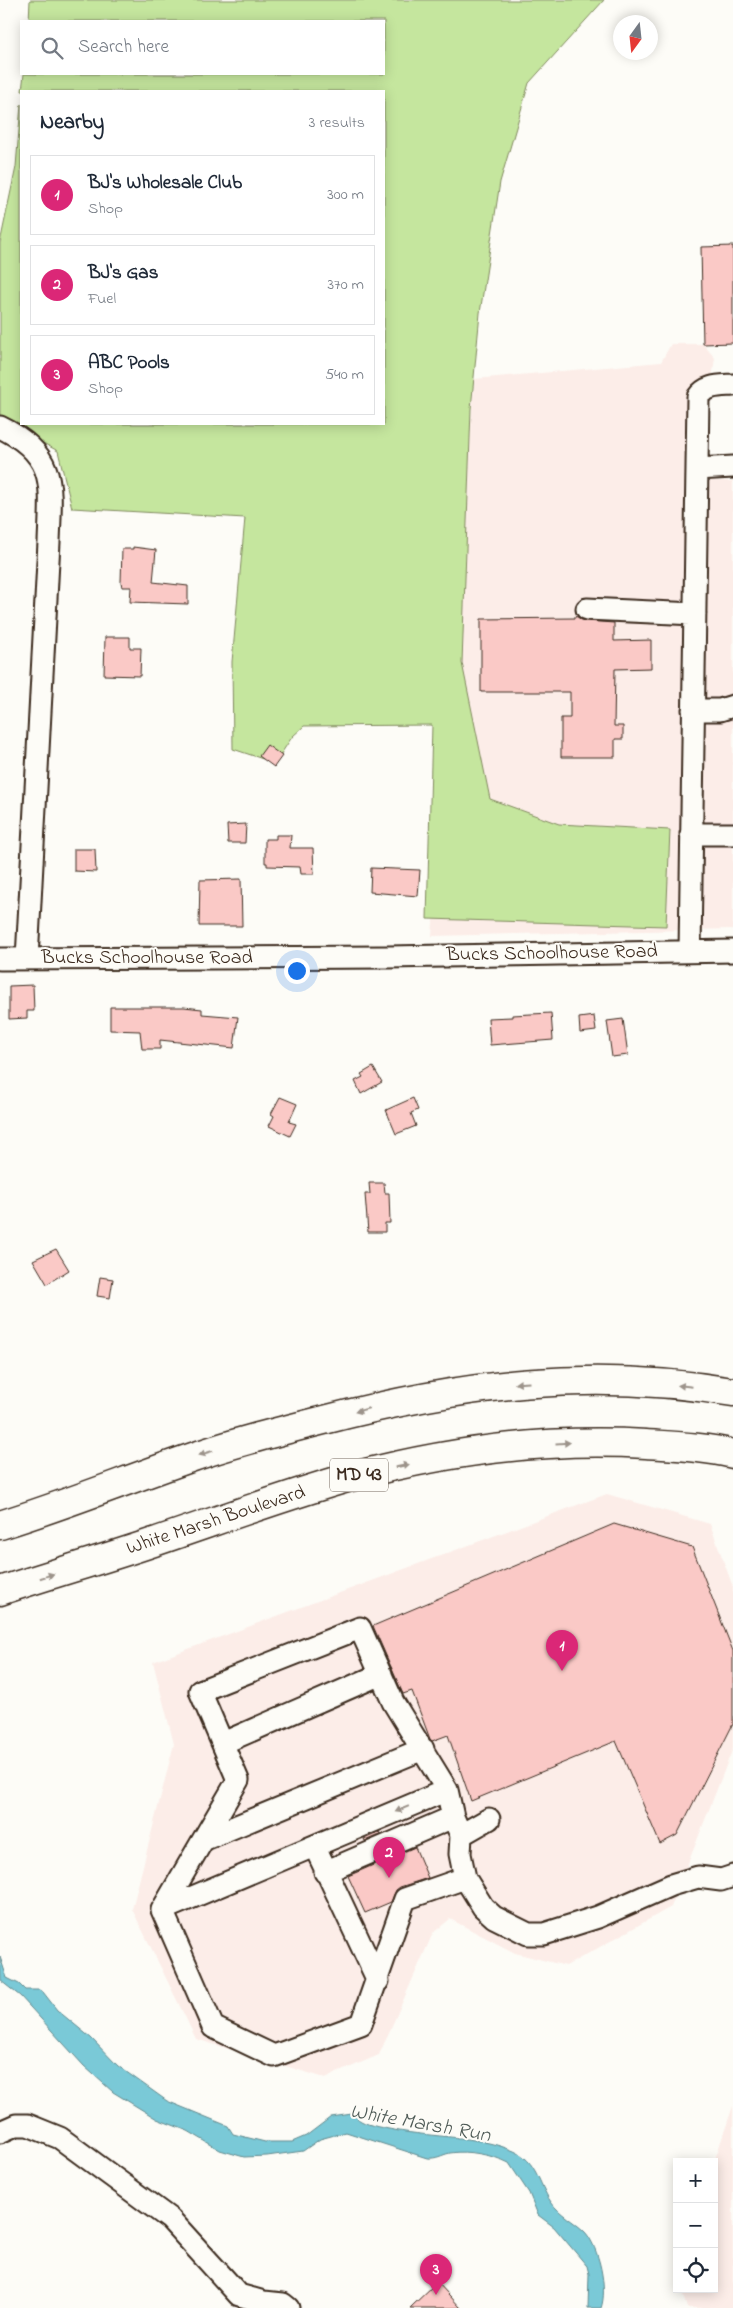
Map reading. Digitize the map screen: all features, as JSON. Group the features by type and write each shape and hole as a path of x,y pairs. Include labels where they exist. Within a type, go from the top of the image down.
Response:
{"highway":[{"path":"0,1525 64,1505 194,1457 270,1433 374,1406 432,1394 512,1384 581,1380 646,1382 733,1392"},
{"name":"White Marsh Boulevard","path":"0,1591 144,1546 294,1494 355,1476 461,1453 535,1445 599,1441 671,1446 733,1454"}],"street":[{"path":"690,951 698,398 702,391 710,387 733,385"},
{"name":"Bucks Schoolhouse Road","path":"0,427 33,447 46,468 50,481 49,542 27,959 388,957 733,951"},
{"path":"697,469 733,467"},
{"path":"588,609 695,614"},
{"path":"693,710 720,710 733,706"},
{"path":"691,834 733,834"},
{"path":"0,959 27,959"},
{"path":"162,1910 238,1780 200,1691 360,1628 394,1702 447,1790 457,1826 465,1878 483,1907 494,1917 528,1934 544,1934 598,1917 671,1885 698,1877 721,1880 733,1876"},
{"path":"223,1743 381,1674"},
{"path":"203,1840 422,1749"},
{"path":"162,1910 447,1790"},
{"path":"326,1872 457,1826 489,1819"},
{"path":"314,1847 378,1981"},
{"path":"162,1910 213,2027 274,2056 361,2024 378,1981 405,1899 465,1878"},
{"path":"0,2132 16,2125 28,2125 60,2138 170,2219 239,2295 264,2302 283,2304 288,2308"}],"shaded area":[{"path":"671,344 703,344 715,358 697,481 733,481 733,929 432,936 474,379 661,362"},
{"path":"607,1494 710,1524 733,1587 733,1748 671,1907 566,1966 515,1953 450,1919 433,1933 379,2055 325,2078 196,2039 132,1909 174,1744 153,1662"},
{"path":"733,2106 733,2308 687,2308 682,2293 718,2293 718,2158 715,2158"}],"green space":[{"path":"30,0 604,0 529,83 500,182 480,313 471,409 462,663 490,799 559,824 670,830 666,926 427,919 432,725 304,726 292,737 275,763 233,749 232,662 245,518 72,508 58,451 0,420 0,243 16,167 20,117 20,425 385,425 385,90 22,90 24,75 385,75 385,20 29,20"}],"water":[{"name":"White Marsh Run","path":"0,1957 7,1978 19,1984 25,1990 39,1990 43,1992 57,2010 91,2038 118,2066 167,2101 228,2126 233,2134 265,2142 292,2142 306,2136 331,2117 352,2114 361,2121 377,2127 409,2133 485,2142 522,2155 536,2173 555,2207 581,2228 590,2239 598,2258 603,2280 601,2308 588,2308 589,2274 587,2266 554,2227 538,2215 529,2193 509,2163 488,2156 465,2152 427,2158 346,2132 320,2139 303,2151 244,2157 220,2150 188,2131 157,2119 113,2092 84,2066 20,1996 1,1981"}],"building":[{"path":"733,246 733,343 703,344 701,247"},
{"path":"133,547 156,550 153,582 188,586 188,604 130,602 131,587 122,587 121,582 122,549 133,549"},
{"path":"575,616 586,621 614,623 614,641 651,640 651,668 615,669 614,726 623,726 623,739 615,739 615,757 561,757 561,718 570,718 570,692 481,692 481,619 575,618"},
{"path":"105,637 130,637 130,648 141,648 140,676 104,675"},
{"path":"267,745 282,756 274,767 259,756"},
{"path":"246,824 245,843 228,843 227,825"},
{"path":"276,835 291,835 290,848 313,848 314,874 301,874 300,867 267,866 267,863 265,863 265,839 276,839"},
{"path":"74,849 95,849 96,872 74,871"},
{"path":"371,868 420,870 418,896 370,892"},
{"path":"241,879 242,926 199,926 200,880"},
{"path":"33,985 34,1011 27,1011 27,1018 9,1019 9,986"},
{"path":"110,1007 184,1007 202,1009 202,1014 238,1017 234,1048 160,1040 160,1049 142,1049 140,1031 110,1030"},
{"path":"551,1013 553,1040 490,1045 488,1018"},
{"path":"594,1016 596,1031 580,1033 579,1018"},
{"path":"623,1019 628,1055 612,1057 607,1021"},
{"path":"373,1067 382,1082 361,1094 355,1081 363,1077 361,1074"},
{"path":"280,1097 297,1104 289,1122 296,1124 290,1136 269,1126 274,1116 271,1114"},
{"path":"413,1098 418,1110 411,1113 416,1126 396,1134 386,1110"},
{"path":"369,1183 384,1183 385,1193 389,1193 390,1223 385,1223 385,1232 368,1232 365,1194 370,1194"},
{"path":"56,1249 69,1270 47,1284 33,1260"},
{"path":"100,1277 113,1279 110,1298 97,1296"},
{"path":"614,1524 692,1547 733,1651 733,1724 677,1835 660,1844 616,1741 471,1801 448,1735 432,1741 430,1739 412,1691 403,1694 373,1626"},
{"path":"380,1832 381,1834 365,1841 364,1839"},
{"path":"415,1847 428,1878 400,1887 396,1890 391,1902 365,1913 348,1876"},
{"path":"437,2282 461,2308 410,2308"}],"place":[{"name":"BJ's Wholesale Club","path":"562,1671"},
{"name":"BJ's Gas","path":"389,1878"},
{"name":"ABC Pools","path":"436,2295"}]}
